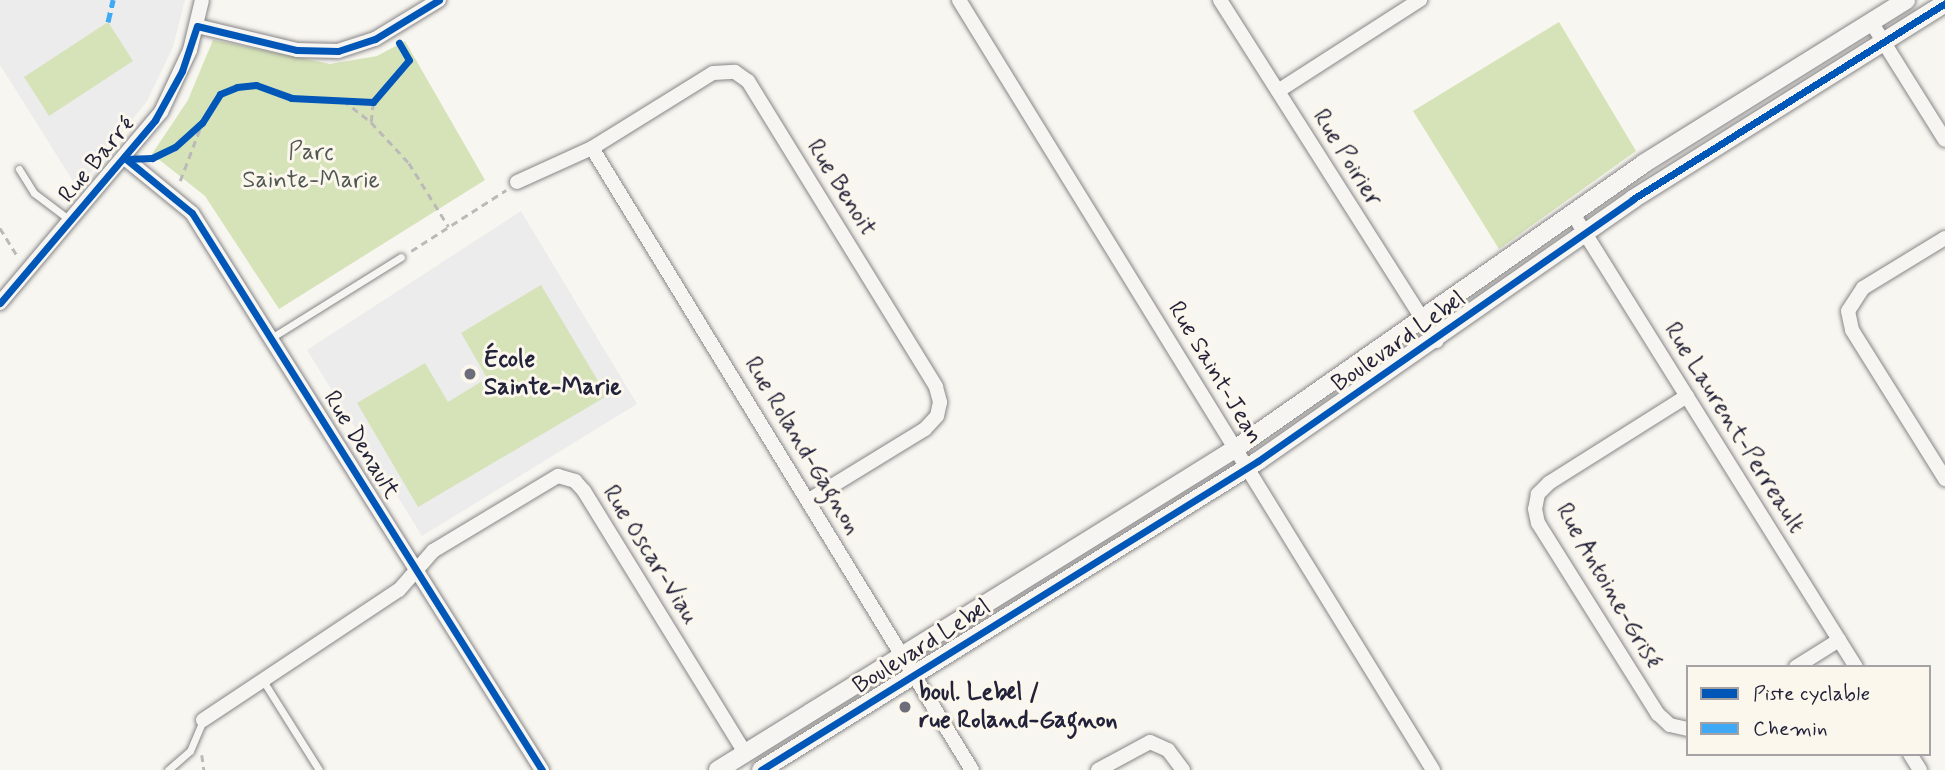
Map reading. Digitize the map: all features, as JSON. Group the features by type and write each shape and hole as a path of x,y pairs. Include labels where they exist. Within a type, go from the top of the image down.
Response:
{"street":[{"name":"Rue Barré","path":"0,303 125,159 166,104 197,26 202,0"},
{"path":"197,26 297,50 338,51 374,39 439,0"},
{"name":"Rue Saint-Jean","path":"959,0 1433,770"},
{"name":"Rue Poirier","path":"1220,0 1436,341"},
{"path":"1278,92 1420,0"},
{"name":"Boulevard Lebel","path":"718,770 1235,449 1423,321 1661,153 1906,0"},
{"name":"Boulevard Lebel","path":"761,770 1247,468 1436,341 1586,233 1945,3"},
{"path":"1871,22 1945,140"},
{"name":"Rue Benoit","path":"517,182 592,148 719,71 744,77 936,387 940,402 937,416 925,429 809,500"},
{"name":"Rue Roland-Gagnon","path":"592,148 972,770"},
{"name":"Rue Denault","path":"125,159 192,213 542,770"},
{"name":"Rue Laurent-Perreault","path":"1573,214 1855,665"},
{"path":"1945,238 1863,288 1848,311 1852,330 1945,480"},
{"name":"Rue Antoine-Grisé","path":"1686,729 1670,725 1658,714 1538,523 1535,509 1538,494 1549,482 1687,396"},
{"name":"Rue Oscar-Viau","path":"203,720 399,590 433,551 541,483 558,476 575,481 745,753"},
{"path":"1799,665 1839,640"},
{"path":"1098,770 1150,742 1168,750 1183,770"}],"lane":[{"path":"19,169 34,193 71,221"},
{"path":"271,338 401,257"},
{"path":"262,679 318,770"},
{"path":"168,770 190,751 203,720"}],"path":[{"path":"371,122 373,102 380,93"},
{"path":"339,100 373,102"},
{"path":"339,100 371,122 409,163 449,227"},
{"path":"180,181 206,115"},
{"path":"184,139 202,123"},
{"path":"401,257 517,182"},
{"path":"0,228 2,236 20,259"}],"shaded area":[{"path":"0,0 185,0 173,47 147,101 78,189 0,65"},
{"name":"École Sainte-Marie","path":"521,211 637,404 422,536 307,350"}],"green space":[{"path":"108,22 133,61 49,116 24,77"},
{"path":"1559,22 1636,151 1499,249 1413,111"},
{"name":"Parc Sainte-Marie","path":"213,40 330,64 377,56 405,41 485,180 279,309 205,196 152,154 188,100"},
{"path":"541,285 607,396 418,507 357,403 425,363 448,402 487,378 461,333"}],"marked path":[{"path":"108,22 113,0"}],"cycle path":[{"path":"0,303 155,120 182,71 197,26 297,50 338,51 375,39 439,0"},
{"path":"761,770 1258,461 1633,199 1945,3"},
{"path":"126,159 152,158 175,147 202,123 220,94 237,87 256,85 291,98 373,102 409,60 399,43"},
{"path":"126,159 192,213 542,770"}],"place":[{"name":"École Sainte-Marie","path":"470,374"},
{"name":"boul. Lebel / rue Roland-Gagnon","path":"905,707"}]}
